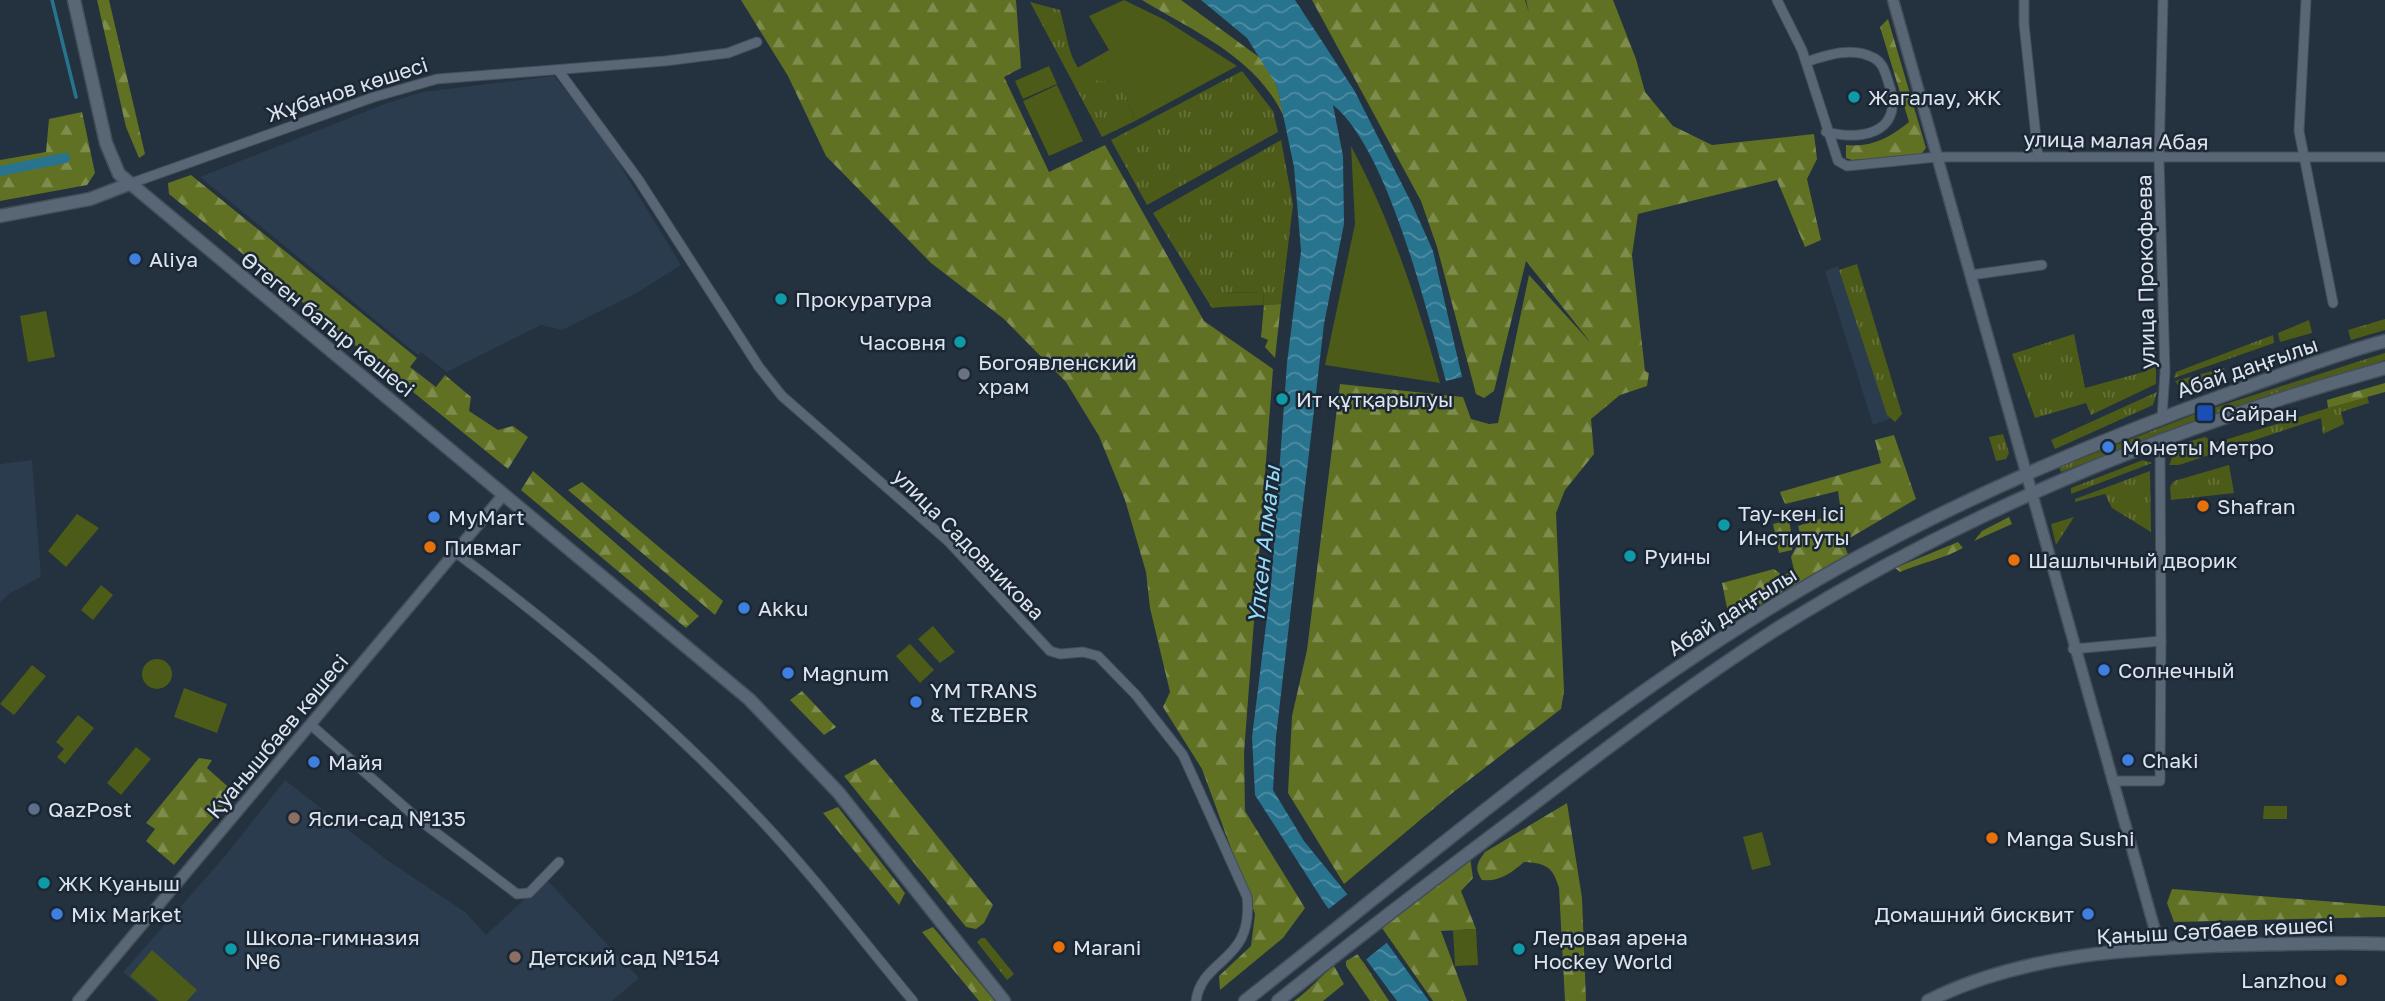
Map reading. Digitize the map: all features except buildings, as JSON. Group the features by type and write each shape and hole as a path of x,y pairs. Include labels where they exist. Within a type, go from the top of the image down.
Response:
{"main road":[{"name":"Өтеген батыр көшесі","path":"74,0 106,143 118,174 749,699 838,792 1004,1001"},
{"name":"Жұбанов көшесі","path":"0,216 90,199 129,184"},
{"name":"Абай даңғылы","path":"1245,1001 1522,781 1652,685 1733,631 1861,555 2025,473 2162,417 2385,341"},
{"name":"Абай даңғылы","path":"1278,1001 1387,914 1668,704 1775,631 1961,526 2030,495 2160,440 2385,368"},
{"name":"Қаныш Сәтбаев көшесі","path":"1927,1001 1969,982 2083,956 2160,948 2385,944"}],"street":[{"path":"1777,0 1805,62 1826,132 1860,136 1876,131 1886,124 1892,114 1892,92 1883,67 1876,59 1843,52 1805,62"},
{"path":"1893,0 2073,649 2160,948"},
{"path":"2024,0 2024,24 2038,156"},
{"name":"улица Прокофьева","path":"2162,417 2165,372 2160,159 2163,0"},
{"path":"2306,0 2299,131 2333,303"},
{"name":"Жұбанов көшесі","path":"129,184 437,79 728,53 757,42"},
{"name":"улица Садовникова","path":"558,70 638,179 751,356 782,396 948,541 1050,651 1060,654 1083,652 1098,656 1136,695 1183,755 1247,897 1249,917 1243,939 1204,984 1196,1001"},
{"name":"улица малая Абая","path":"1826,132 1838,161 1847,166 1937,157 2385,157"},
{"path":"1971,275 2042,265"},
{"path":"2112,781 2160,781 2160,440"},
{"name":"Қуанышбаев көшесі","path":"78,1001 504,494"},
{"path":"455,552 500,585 666,724 778,838 913,1001"},
{"path":"2073,649 2161,641"},
{"path":"312,725 418,819 517,894 529,893 559,862"}],"shaded area":[{"path":"554,76 606,142 681,265 635,294 562,330 541,325 447,372 421,352 418,355 200,177 387,103 423,92"},
{"path":"1838,266 1890,419 1873,425 1825,271"},
{"path":"32,460 41,577 10,593 0,602 0,464"},
{"path":"285,780 387,860 465,912 486,935 546,879 639,978 612,1001 156,1001 123,972 226,855"}],"green space":[{"path":"97,0 109,0 145,154 139,158 126,127"},
{"path":"741,0 1016,0 1021,68 1004,77 1049,172 1105,145 1204,321 1273,369 1244,753 1245,811 1305,908 1283,938 1220,990 1219,976 1251,946 1255,914 1202,769 1163,707 1170,692 1150,608 1146,572 1125,500 1099,436 1066,382 1004,319 931,263 826,156 788,76"},
{"path":"1124,0 1165,20 1237,66 1135,121 1121,82 1091,79 1077,68 1109,50 1089,16"},
{"path":"1142,0 1181,0 1263,60 1277,86 1284,117 1258,78 1241,62 1223,48"},
{"path":"1312,0 1525,0 1529,13 1526,0 1613,0 1636,59 1645,92 1673,126 1712,145 1814,134 1817,159 1807,179 1821,240 1805,247 1777,180 1638,214 1632,255 1645,371 1649,373 1647,386 1620,395 1591,419 1594,454 1565,490 1556,513 1564,691 1561,709 1451,794 1344,884 1288,793 1292,716 1307,650 1340,384 1463,397 1471,419 1489,424 1498,423 1529,275 1591,343 1526,261 1494,391 1484,398 1476,394 1437,247 1421,201"},
{"path":"1030,2 1060,10 1075,63 1091,78 1121,81 1135,121 1102,137"},
{"path":"1888,19 1926,148 1920,156 1852,160 1846,158 1846,145 1864,145 1880,140 1909,122 1880,27"},
{"path":"1049,66 1057,84 1023,99 1015,81"},
{"path":"1242,71 1273,111 1278,132 1147,205 1111,140"},
{"path":"1057,85 1083,141 1049,156 1023,101"},
{"path":"82,112 95,173 87,185 0,201 0,160 46,152 49,119"},
{"path":"1281,140 1293,205 1281,304 1264,305 1263,292 1222,293 1222,307 1212,308 1153,213"},
{"path":"1351,146 1379,203 1402,262 1440,383 1325,365 1355,224"},
{"path":"191,175 417,358 410,367 436,387 445,375 471,397 469,411 498,430 513,426 528,437 508,469 169,194 168,183"},
{"path":"1857,264 1902,414 1895,422 1887,415 1839,270"},
{"path":"1263,292 1264,305 1222,307 1222,293"},
{"path":"1281,304 1275,358 1265,347 1268,340 1261,337 1264,305"},
{"path":"46,311 55,357 28,362 20,316"},
{"path":"2385,319 2385,330 2351,340 2348,330"},
{"path":"2309,320 2312,333 2280,342 2278,333"},
{"path":"2156,322 2156,384 2091,415 2086,403 2035,418 2012,354 2074,334 2085,388 2147,371 2149,323"},
{"path":"2273,335 2274,343 2174,378 2176,372"},
{"path":"2385,353 2385,360 2195,421 2061,472 2059,467 2198,413"},
{"path":"2224,368 2228,378 2193,394 2184,392 2175,381"},
{"path":"2385,383 2385,392 2328,408 2327,400"},
{"path":"2157,392 2153,405 2055,449 2051,440"},
{"path":"2367,396 2369,403 2341,412 2344,424 2323,434 2321,418 2179,465 2169,465 2177,445 2205,437 2215,443"},
{"path":"2003,434 2009,453 2006,459 1996,461 1989,437"},
{"path":"1894,435 1916,499 1843,542 1849,557 1733,619 1727,608 1722,583 1774,569 1783,576 1794,570 1791,557 1801,538 1798,526 1841,512 1838,491 1785,504 1780,492 1881,463 1875,440"},
{"path":"2143,460 2152,463 2071,494 2071,488"},
{"path":"2229,465 2234,493 2171,500 2170,487 2174,481"},
{"path":"533,471 699,616 686,628 521,490"},
{"path":"2150,471 2151,532 2112,508 2105,494 2075,502 2075,499"},
{"path":"582,482 723,601 715,615 568,490"},
{"path":"77,514 99,528 66,567 48,551"},
{"path":"2009,517 2012,524 1974,541 1982,531"},
{"path":"2074,517 2056,545 2051,524"},
{"path":"1789,520 1792,550 1779,553 1773,524"},
{"path":"1958,542 1963,548 1948,555 1900,572 1895,568"},
{"path":"101,585 113,595 93,620 81,610"},
{"path":"933,626 955,652 940,663 918,639"},
{"path":"910,644 934,670 920,683 896,656"},
{"path":"157,659 163,660 171,668 171,680 163,688 157,689 151,688 143,680 142,674 143,668 151,660"},
{"path":"32,665 46,676 14,715 0,704"},
{"path":"184,688 227,704 217,733 174,717"},
{"path":"802,691 836,727 824,735 790,700"},
{"path":"78,715 94,728 65,764 57,757 64,749 56,742"},
{"path":"136,747 151,759 121,795 107,783"},
{"path":"199,758 212,760 207,768 235,793 174,865 146,841 155,829 146,823"},
{"path":"875,759 993,905 984,923 976,929 966,927 844,776"},
{"path":"1567,803 1582,898 1586,1001 1565,1001 1559,888 1551,871 1543,865 1524,862 1505,876 1482,880 1477,869 1485,852"},
{"path":"2264,806 2287,806 2287,819 2263,819"},
{"path":"838,807 905,893 899,905 823,813"},
{"path":"1762,832 1771,865 1752,870 1743,837"},
{"path":"1470,857 1473,878 1461,891 1476,929 1441,931 1467,1001 1433,1001 1382,928"},
{"path":"2172,889 2385,906 2385,917 2174,922 2167,903"},
{"path":"933,927 995,1001 979,1001 922,932"},
{"path":"1476,929 1478,965 1455,966 1453,930"},
{"path":"985,938 1014,974 1007,980 977,942"},
{"path":"152,950 197,990 187,1001 159,1001 130,976"},
{"path":"1358,954 1389,1001 1370,1001 1346,966 1346,961"},
{"path":"1334,966 1344,984 1323,1001 1294,1001 1304,993"}],"water":[{"path":"1201,0 1295,0 1354,90 1433,251 1462,377 1446,381 1416,275 1388,193 1353,127 1333,105 1343,156 1344,224 1324,324 1276,737 1273,790 1304,841 1387,943 1429,1001 1397,1001 1325,904 1255,795 1252,737 1271,585 1287,363 1301,251 1294,167 1277,86 1247,38"}],"pier":[{"path":"1349,893 1390,940 1363,962 1326,911"}],"waterway":[{"path":"52,0 76,97"},
{"path":"0,171 65,158"}],"place":[{"name":"Жагалау, ЖК","path":"1854,97"},
{"name":"Aliya","path":"135,259"},
{"name":"Прокуратура","path":"781,299"},
{"name":"Часовня","path":"960,342"},
{"name":"Богоявленский храм","path":"964,374"},
{"name":"Ит құтқарылуы","path":"1282,399"},
{"name":"Сайран","path":"2205,413"},
{"name":"Монеты Метро","path":"2108,447"},
{"name":"Shafran","path":"2203,506"},
{"name":"MyMart","path":"434,517"},
{"name":"Тау-кен ісі Институты","path":"1724,525"},
{"name":"Пивмаг","path":"430,547"},
{"name":"Руины","path":"1630,556"},
{"name":"Шашлычный дворик","path":"2014,560"},
{"name":"Akku","path":"744,608"},
{"name":"Солнечный","path":"2104,670"},
{"name":"Magnum","path":"788,673"},
{"name":"YM TRANS & TEZBER","path":"916,702"},
{"name":"Chaki","path":"2128,760"},
{"name":"Майя","path":"314,762"},
{"name":"QazPost","path":"34,809"},
{"name":"Ясли-сад №135","path":"294,818"},
{"name":"Manga Sushi","path":"1992,838"},
{"name":"ЖК Куаныш","path":"44,883"},
{"name":"Mix Market","path":"57,914"},
{"name":"Домашний бисквит","path":"2088,914"},
{"name":"Marani","path":"1059,947"},
{"name":"Школа-гимназия №6","path":"231,949"},
{"name":"Ледовая арена Hockey World","path":"1519,949"},
{"name":"Детский сад №154","path":"515,957"},
{"name":"Lanzhou","path":"2341,980"}],"water label":[{"name":"Үлкен Алматы","path":"1263,545"}]}
